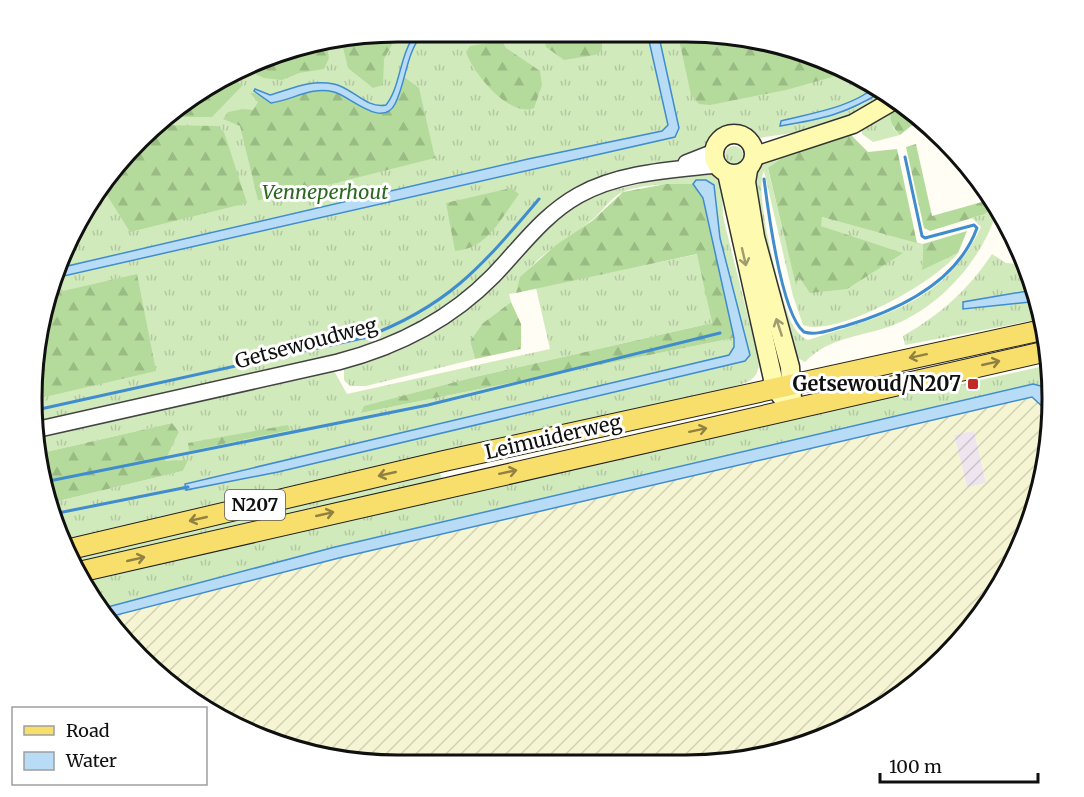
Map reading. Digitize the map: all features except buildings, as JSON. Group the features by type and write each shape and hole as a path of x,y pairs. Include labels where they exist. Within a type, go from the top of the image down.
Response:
{"main road":[{"path":"719,163 738,174 751,156 860,121 887,104"},
{"path":"784,386 746,182 751,156 741,135 729,135 720,140 719,163 784,386 791,409"},
{"name":"Leimuiderweg","path":"75,548 444,461 1035,331"},
{"name":"Leimuiderweg","path":"86,570 1039,353"}],"street":[{"name":"Getsewoudweg","path":"44,428 338,362 379,350 424,328 470,297 493,276 540,222 562,205 605,184 678,167 719,163"}],"shaded area":[{"path":"974,430 986,483 967,488 954,435"}],"green space":[{"path":"393,42 384,59 383,85 373,88 348,68 343,47"},
{"path":"503,42 506,48 540,71 542,85 534,108 524,109 514,106 493,92 470,61 466,52 470,46"},
{"path":"545,42 602,42 602,51 595,55 564,60 546,47"},
{"path":"682,42 709,43 755,49 800,61 836,76 786,90 710,105 699,104 691,95 680,44"},
{"name":"Venneperhout","path":"375,43 709,43 778,54 822,69 868,92 842,105 781,121 859,106 875,96 881,100 866,112 812,130 759,138 734,129 721,132 704,151 660,166 604,179 430,319 357,352 43,423 45,352 54,306 69,262 102,200 130,163 163,130 200,102 262,69 306,54"},
{"path":"327,49 329,58 324,69 299,73 282,80 264,78 253,73 284,61"},
{"path":"403,76 419,88 435,158 280,197 258,200 240,126 223,119 228,112 253,110 258,102 250,93 271,103 315,91 331,91 375,111 394,106"},
{"path":"238,82 242,86 212,117 180,117 200,102"},
{"path":"893,109 915,125 900,135 892,124 891,111"},
{"path":"891,111 893,128 900,135 873,142 862,134 862,127"},
{"path":"169,125 217,126 224,132 247,203 130,232 106,194 130,163"},
{"path":"850,134 868,152 897,149 917,243 822,217 821,226 903,253 847,289 810,293 799,277 796,286 768,168 782,158 816,146 820,141"},
{"path":"820,141 816,146 782,158 768,169 796,285 799,277 902,253 820,226 822,217 923,244 922,269 958,253 930,278 885,304 839,323 819,327 803,325 793,296 764,171 762,200 775,271 792,324 799,334 808,340 885,314 930,290 949,274 966,253 981,227 972,218 989,211 994,220 968,267 939,297 906,319 888,327 833,343 805,362 796,357 750,186 753,171 759,163"},
{"path":"916,144 932,216 983,202 989,211 930,231 924,228 906,147"},
{"path":"730,146 738,146 743,151 741,162 730,164 725,159 725,151"},
{"path":"692,171 713,171 722,182 723,217 759,361 756,375 748,382 725,391 74,546 57,501 183,471 187,461 165,461 179,432 172,423 46,452 44,434 333,369 347,394 550,349 536,288 698,254 712,323 479,376 361,413 734,338 734,347 729,355 443,425 228,473 227,482 745,361 750,355 720,238 714,185 696,180 693,184 638,187 614,197 592,220 548,252 528,270 516,293 509,294 511,302 483,323 470,341 475,359 366,386 350,386 344,380 344,367 404,344 569,206 607,189 610,191"},
{"path":"666,184 693,184 703,198 734,338 361,413 364,406 479,376 712,323 697,254 516,293 520,277 556,245 592,221 623,192"},
{"path":"511,188 519,194 493,231 476,245 455,251 446,203"},
{"path":"967,231 958,253 922,270 923,244"},
{"path":"992,254 1006,263 1016,264 1025,291 964,302 964,309 1029,302 1033,321 905,345 903,336 930,319 953,300"},
{"path":"137,274 156,371 42,398 45,352 58,292"},
{"path":"511,302 521,324 521,349 475,359 470,341 483,323"},
{"path":"1040,367 1041,386 1033,384 335,547 109,607 91,578 904,389 958,385"},
{"path":"1032,397 1042,406 1035,468 1015,535 982,597 954,634 921,667 884,695 822,728 778,743 732,752 685,755 398,755 329,748 262,728 200,695 146,651 115,615 343,557","holes":["974,431 986,483 967,487 954,435"]},
{"path":"172,423 179,432 165,461 188,460 183,471 57,501 46,452"},
{"path":"288,425 290,430 189,451 188,443"},
{"path":"440,473 443,481 84,566 78,553 322,495 369,489"}],"water":[{"path":"410,42 417,42 395,104 389,111 382,113 366,109 334,92 310,92 271,103 254,91 255,89 270,95 301,85 325,83 341,86 372,104 386,105 395,89"},
{"path":"649,42 660,42 679,128 675,137 64,276 68,266 528,159 662,131 668,125"},
{"path":"868,92 874,96 822,118 780,126 781,121 842,105"},
{"path":"696,180 706,180 714,185 720,238 750,355 745,361 278,472 186,490 185,484 729,355 734,347 734,338 703,198 693,184"},
{"path":"1025,291 1029,302 963,309 963,302"},
{"path":"1033,384 1041,386 1042,406 1032,397 343,557 115,615 109,607 335,547"}],"waterway":[{"path":"764,179 777,261 789,305 796,322 804,332 819,333 864,320 904,303 940,279 968,247 977,228 974,225 925,238 922,236 905,157"},
{"path":"42,409 363,338 393,326 418,313 462,282 499,245 539,199"},
{"path":"52,480 428,405 720,333"},
{"path":"61,512 188,487"}],"place":[{"name":"Getsewoud/N207","path":"973,384"}]}
